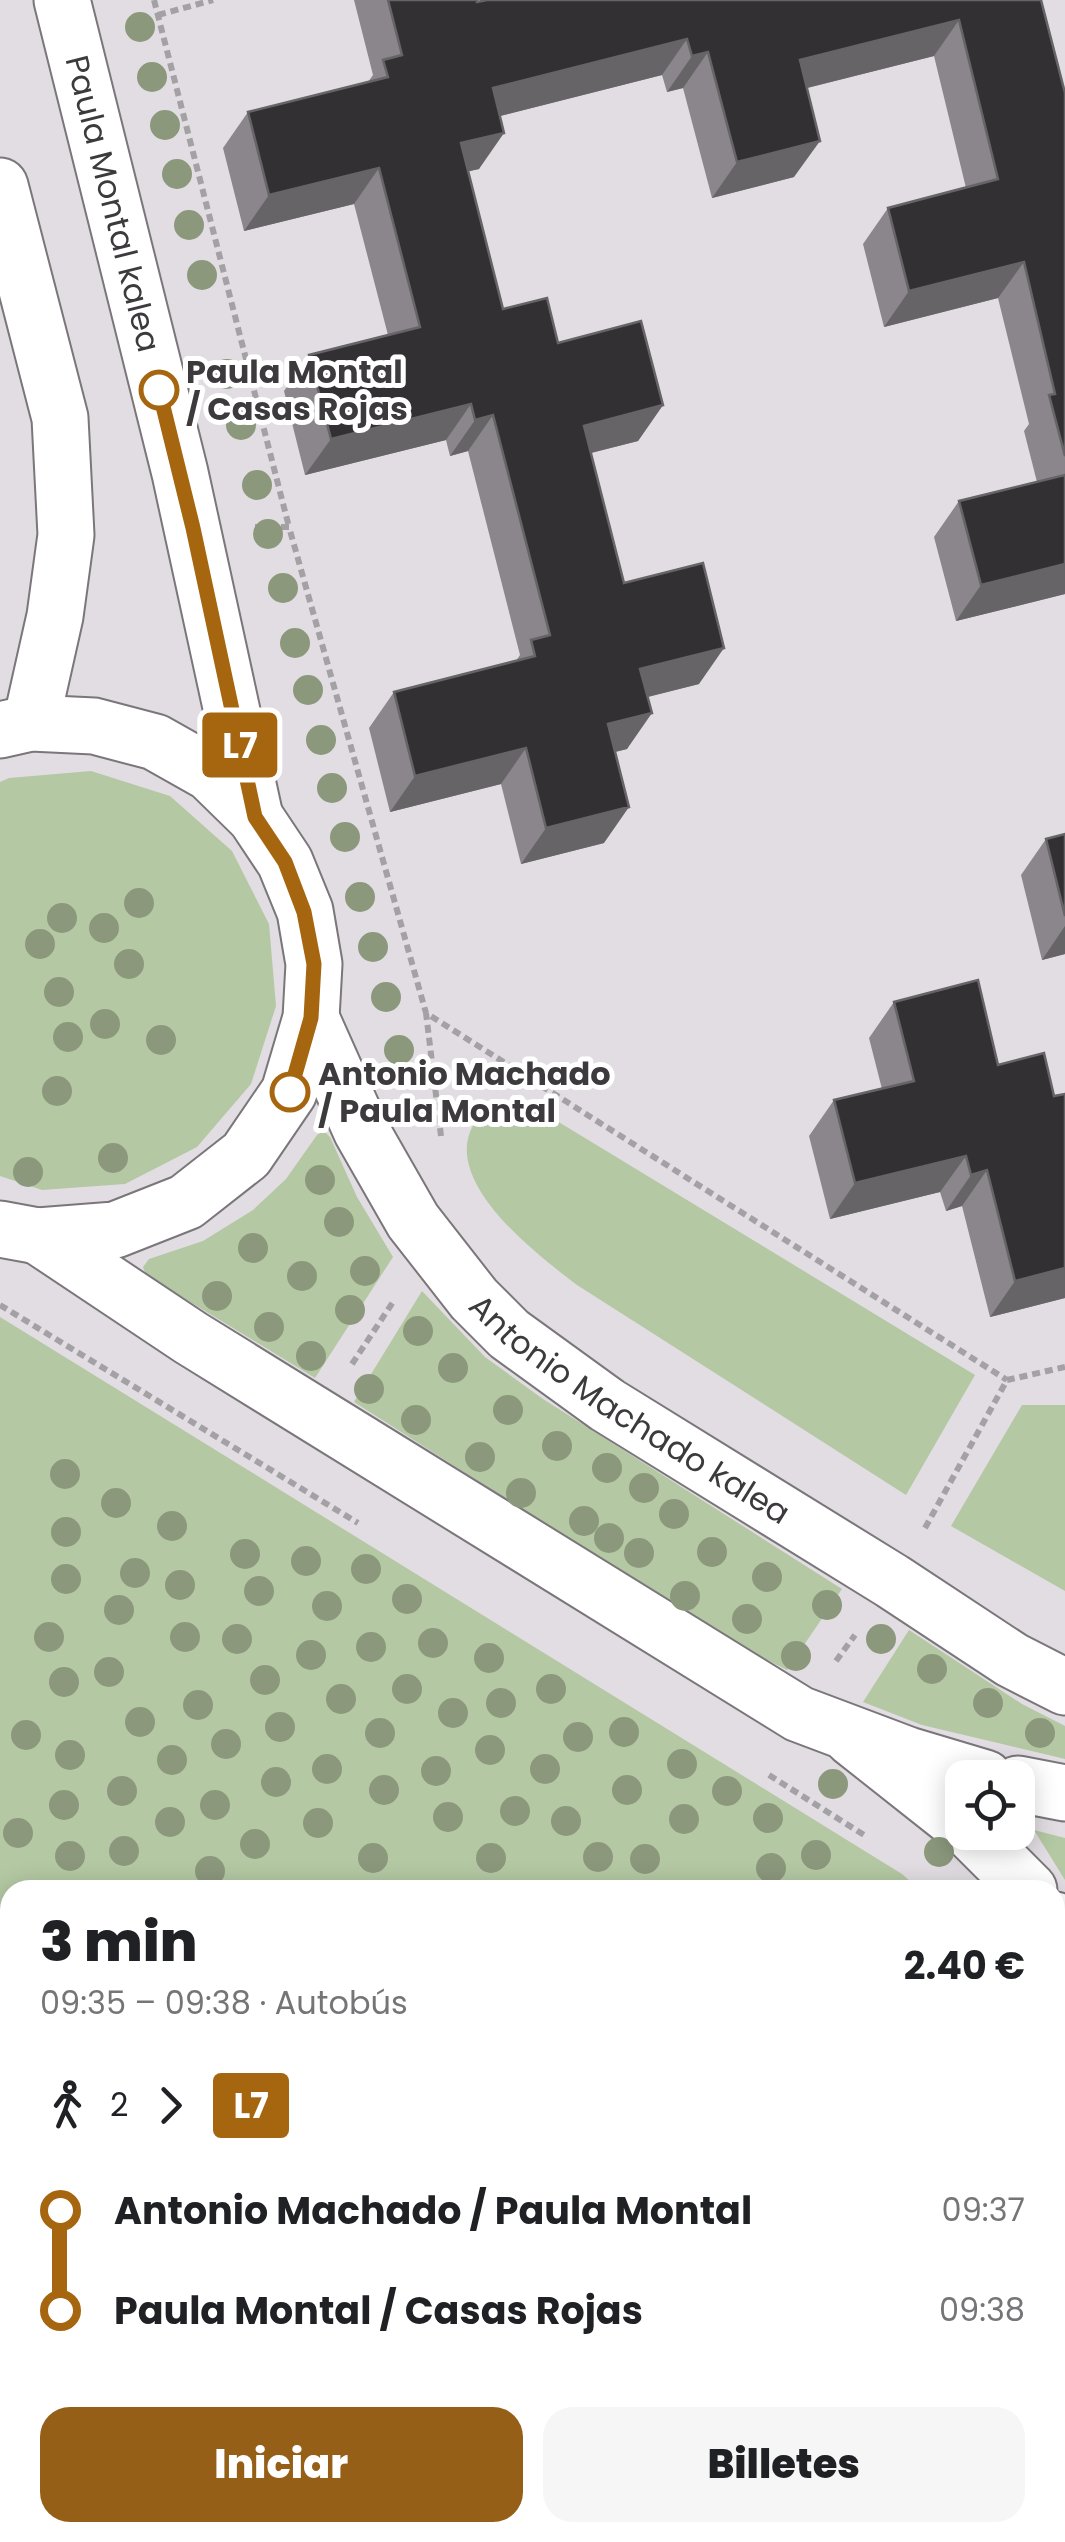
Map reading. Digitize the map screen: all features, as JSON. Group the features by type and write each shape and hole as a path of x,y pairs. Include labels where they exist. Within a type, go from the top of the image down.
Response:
{"main road":[{"name":"Paula Montal kalea","path":"62,0 180,473 255,817"},
{"path":"0,186 60,418 66,535 55,616 16,727 94,726 154,742 210,773 255,817 285,862 304,912 314,964 311,1018 290,1092 246,1155 186,1202 115,1230 19,1233"},
{"name":"Antonio Machado kalea","path":"311,1018 361,1130 412,1221 474,1299 508,1334 607,1405 1012,1660 1065,1687"},
{"path":"19,1233 799,1714 945,1766"},
{"path":"842,1730 945,1812"},
{"path":"1035,1787 1065,1792"},
{"path":"989,1850 1019,1880"}],"path":[{"path":"154,0 288,527"},
{"path":"158,14 213,0"},
{"path":"444,1148 426,1013 1008,1380"},
{"path":"274,1471 317,1417 430,1245"},
{"path":"0,1305 359,1524"},
{"path":"766,1774 877,1843"}],"green space":[{"path":"91,771 170,796 232,851 269,924 276,1006 251,1084 197,1147 125,1184 42,1190 0,1176 0,782"},
{"path":"507,1101 529,1104 975,1375 906,1495 577,1285 502,1220 473,1178 467,1156 469,1135 478,1118"},
{"path":"324,1131 393,1257 315,1378 146,1275 143,1267 149,1259 203,1241 253,1210 286,1179 317,1135"},
{"path":"422,1291 485,1357 543,1399 842,1589 787,1670 730,1641 354,1402"},
{"path":"0,1317 909,1880 0,1880"},
{"path":"1022,1405 1065,1405 1065,1591 951,1526"},
{"path":"909,1630 1022,1704 1065,1726 1065,1759 922,1725 863,1702"},
{"path":"1035,1830 1065,1838 1065,1880 1035,1832"}],"building":[{"path":"388,0 1041,0 1065,93 1065,456 1049,395 1055,394 1024,262 909,291 888,208 998,179 959,20 800,60 820,141 737,162 708,52 692,56 687,39 493,88 504,133 461,143 503,309 547,298 558,343 641,321 663,405 584,426 624,583 703,563 724,648 640,669 652,713 608,724 629,807 546,828 526,748 415,776 394,692 535,656 531,640 550,635 493,415 475,420 471,404 331,439 309,355 420,327 379,168 269,195 248,112 388,77 383,60 402,55"},
{"path":"1065,475 1065,564 981,585 959,501"},
{"path":"1065,834 1065,916 1046,839"},
{"path":"978,980 998,1065 1044,1053 1054,1096 1065,1094 1065,1268 1015,1281 987,1170 971,1175 966,1156 855,1183 834,1100 914,1081 894,1002"}],"bus line":[{"name":"L7","path":"159,390 255,817 285,862 304,912 314,964 311,1018 290,1092"}],"place":[{"name":"Paula Montal / Casas Rojas","path":"159,390"},
{"name":"Antonio Machado / Paula Montal","path":"290,1092"}]}
